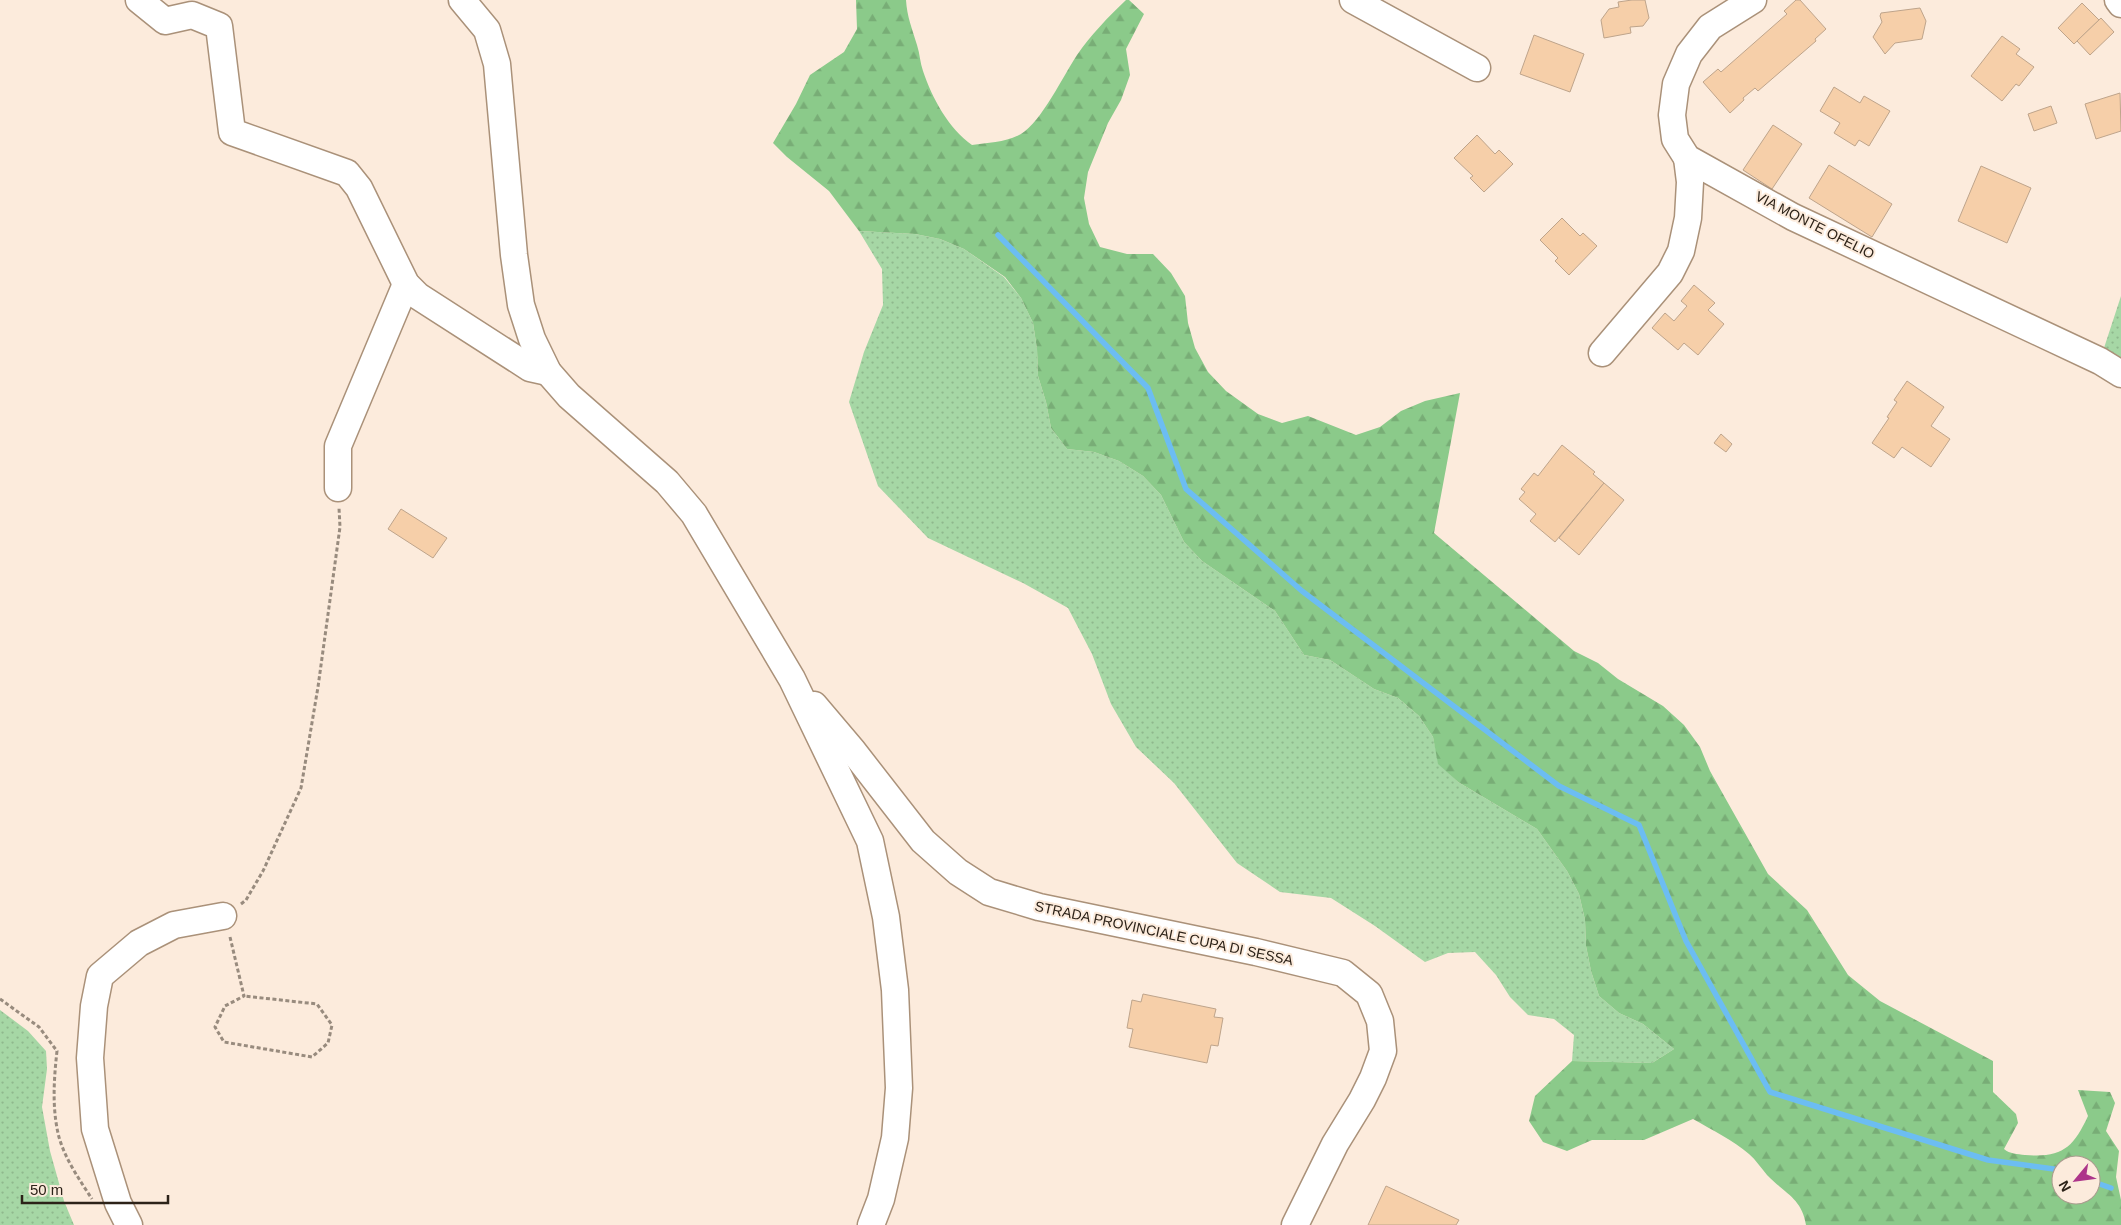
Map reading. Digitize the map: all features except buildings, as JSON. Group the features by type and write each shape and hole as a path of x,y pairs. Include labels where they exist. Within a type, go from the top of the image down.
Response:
{"street":[{"path":"139,0 165,21 192,15 219,26 232,132 347,173 359,188 406,284 418,296 530,368 548,372"},
{"path":"462,0 487,30 497,64 514,255 521,305 532,339 548,372 568,396 667,482 694,514 792,678 870,841 886,917 895,990 898,1088 894,1138 881,1199 871,1225"},
{"path":"1354,0 1477,68"},
{"path":"1602,353 1670,273 1681,251 1688,218 1690,182 1687,158 1675,139 1672,115 1676,84 1689,54 1710,27 1753,0"},
{"path":"2118,0 2121,4"},
{"name":"VIA MONTE OFELIO","path":"1687,158 1793,217 2092,357 2121,374"},
{"path":"338,488 338,446 406,284"},
{"name":"STRADA PROVINCIALE CUPA DI SESSA","path":"792,678 853,750 923,842 958,872 989,892 1039,907 1256,952 1343,973 1369,994 1380,1021 1383,1051 1370,1085 1335,1144 1295,1225"},
{"path":"129,1225 118,1203 95,1129 90,1058 94,1006 100,976 139,943 174,925 223,916"}],"path":[{"path":"244,996 233,946 223,916 246,900 263,871 300,788 318,687 340,527 338,488"},
{"path":"244,996 317,1004 332,1025 328,1044 312,1057 224,1042 215,1028 225,1006 244,996"},
{"path":"0,999 38,1027 57,1051 53,1086 58,1134 72,1167 93,1202"}],"green space":[{"path":"856,0 906,0 922,68 931,92 942,112 956,130 972,145 997,142 1010,139 1029,128 1052,98 1082,48 1100,26 1126,0 1129,0 1144,14 1126,49 1130,75 1121,100 1108,123 1088,172 1084,198 1089,224 1100,247 1127,254 1153,254 1171,273 1185,296 1188,323 1195,348 1208,372 1226,391 1258,414 1282,423 1308,416 1356,435 1380,427 1401,411 1425,401 1460,393 1434,533 1574,651 1598,663 1618,679 1663,706 1684,725 1700,747 1710,771 1768,874 1807,910 1848,975 1880,1001 1993,1061 1993,1092 2016,1114 2018,1123 2004,1149 2014,1154 2048,1155 2065,1149 2077,1136 2088,1116 2078,1090 2110,1092 2115,1103 2106,1131 2119,1151 2116,1177 2121,1200 2121,1225 1806,1225 1801,1208 1767,1175 1752,1156 1693,1119 1644,1140 1592,1140 1567,1151 1543,1142 1529,1121 1535,1096 1572,1061 1652,1063 1674,1049 1643,1024 1619,1013 1599,996 1586,946 1585,920 1579,894 1567,871 1537,829 1458,782 1438,764 1433,737 1419,716 1398,698 1374,689 1330,660 1304,655 1275,611 1202,561 1184,542 1161,495 1143,476 1119,461 1094,452 1067,449 1051,428 1038,376 1037,349 1033,323 1021,298 1005,277 964,249 940,239 915,234 859,231 829,191 787,157 773,143 796,104 810,75 844,52 857,29"},
{"path":"859,231 915,234 940,239 964,249 1004,277 1021,298 1033,323 1037,349 1038,376 1051,428 1067,449 1094,452 1119,461 1143,476 1161,495 1184,542 1202,561 1275,611 1304,655 1330,660 1374,689 1398,698 1419,716 1433,737 1439,764 1458,782 1537,829 1567,871 1579,894 1585,920 1586,946 1599,996 1619,1013 1643,1024 1674,1049 1652,1063 1572,1061 1574,1035 1554,1019 1528,1015 1510,997 1496,975 1475,952 1448,953 1425,962 1375,926 1331,898 1280,892 1237,863 1174,783 1136,747 1111,704 1092,654 1068,608 1023,583 928,538 878,486 849,402 864,352 883,305 882,269"},
{"path":"2121,296 2121,364 2103,351"},
{"path":"0,1010 28,1031 46,1051 47,1069 42,1107 50,1151 64,1201 74,1225 0,1225"}],"waterway":[{"path":"998,235 1148,388 1186,489 1302,591 1559,786 1639,825 1686,941 1770,1092 1988,1160 2051,1169"},
{"path":"2101,1184 2111,1188"}]}
